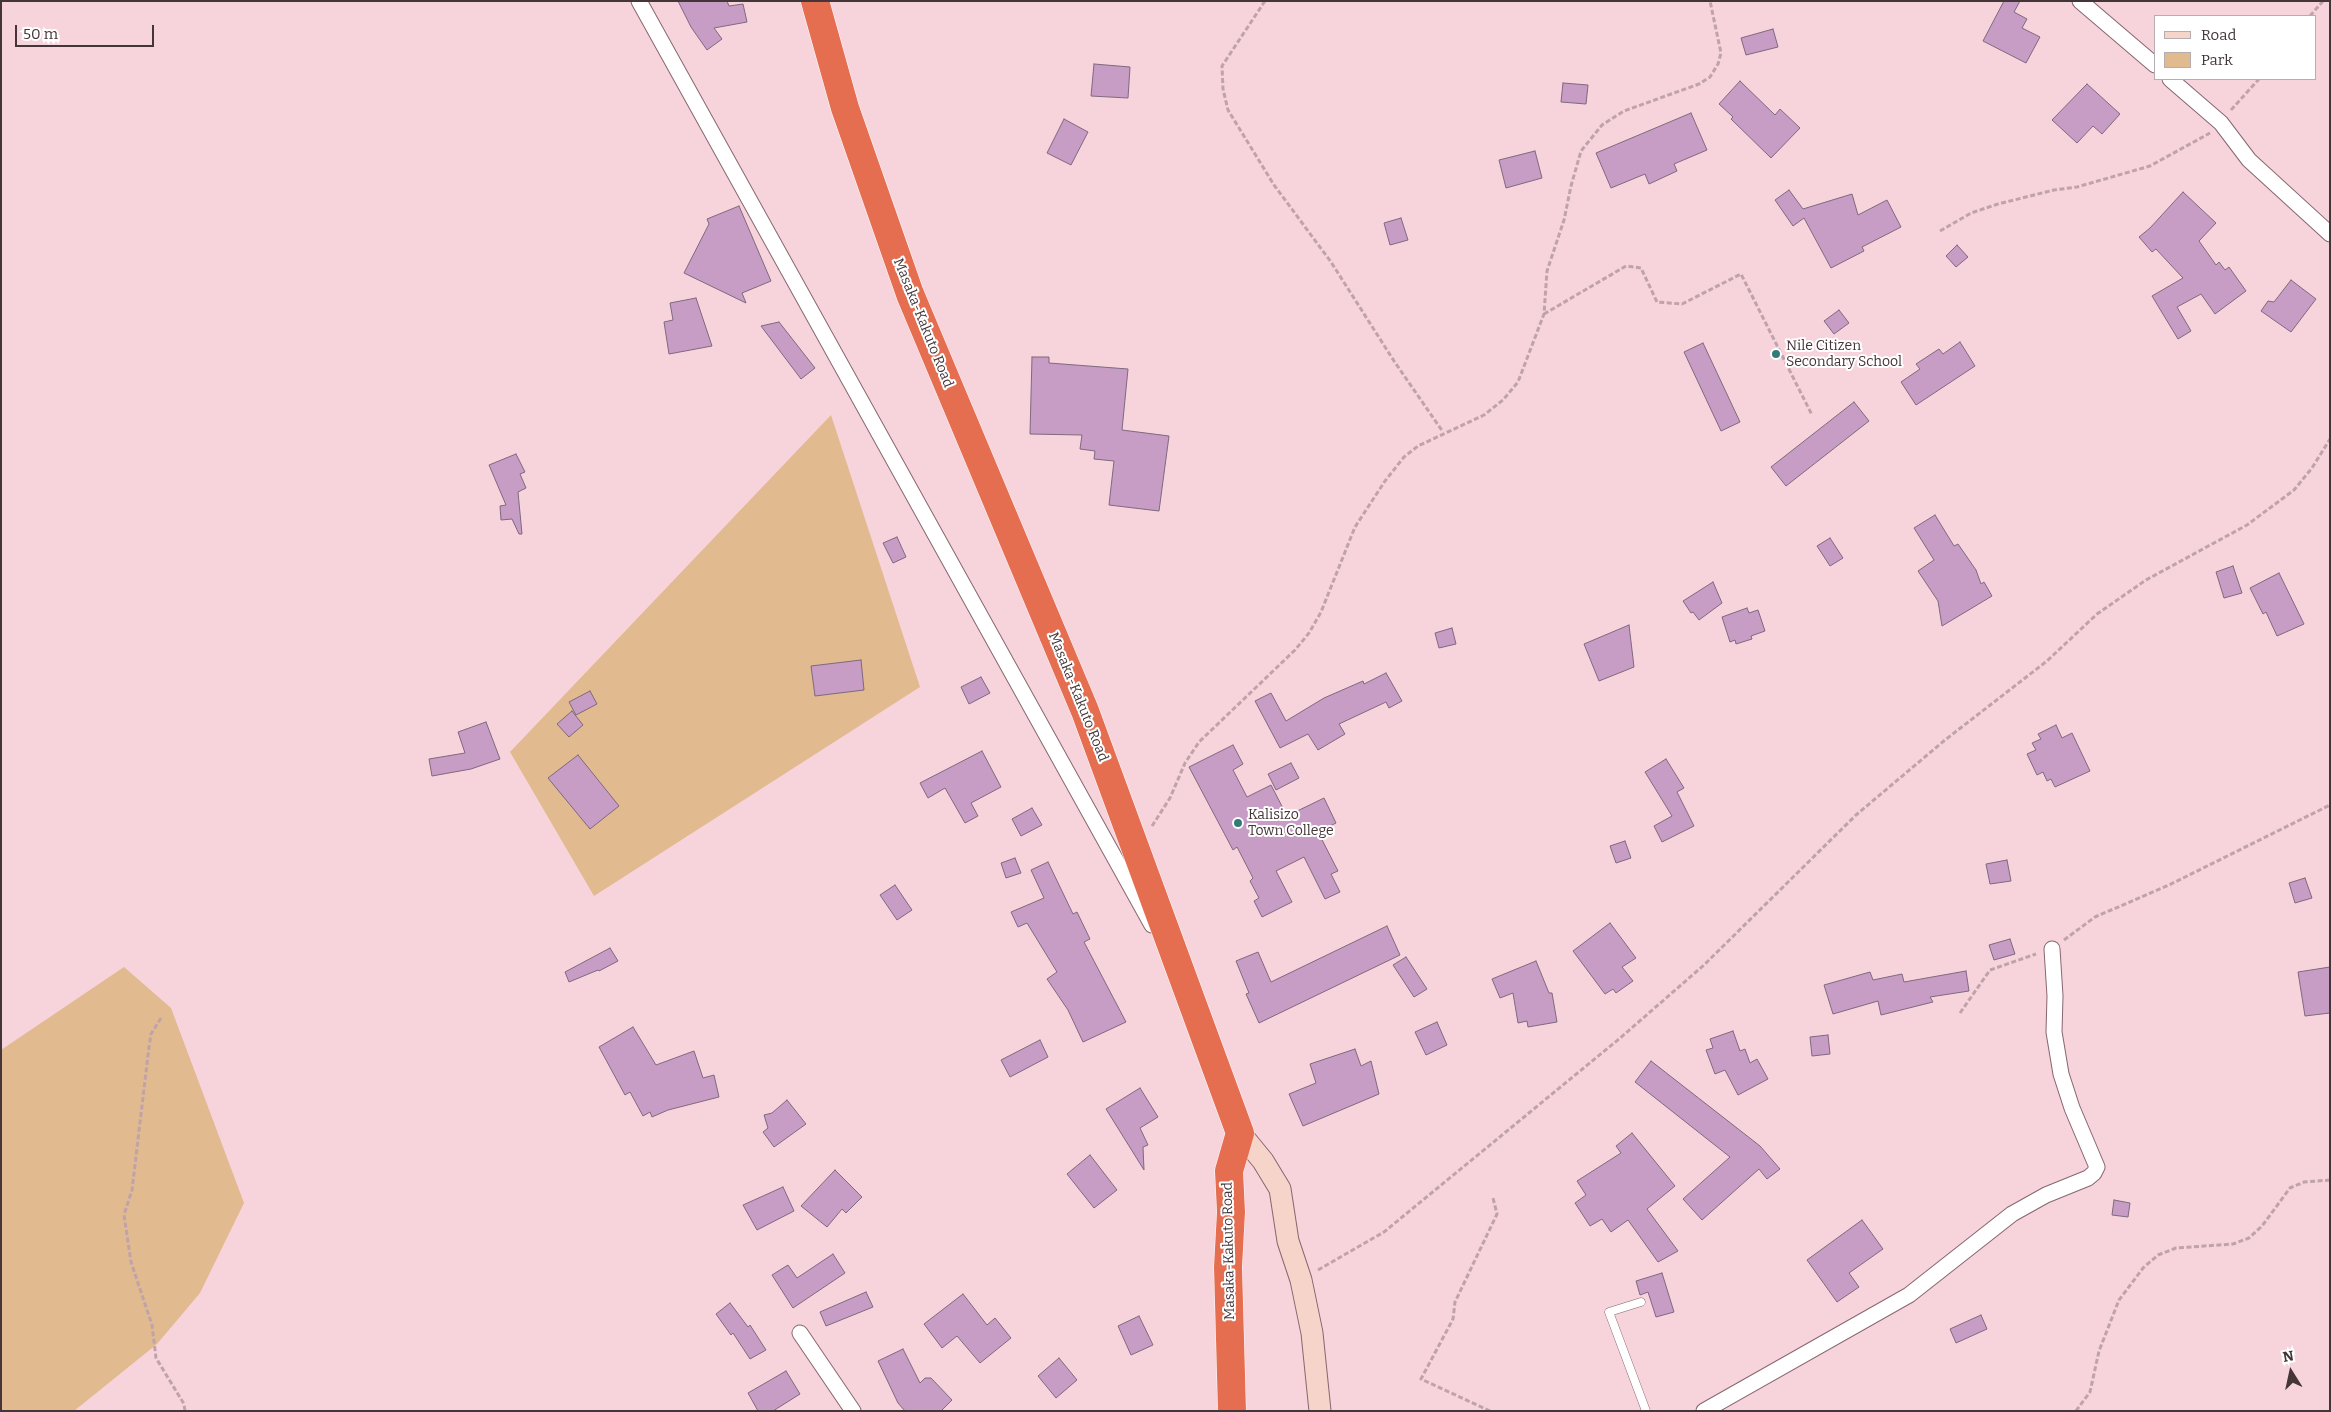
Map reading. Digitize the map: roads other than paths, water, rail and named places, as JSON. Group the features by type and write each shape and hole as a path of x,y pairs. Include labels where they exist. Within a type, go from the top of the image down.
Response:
{"highway":[{"name":"Masaka-Kakuto Road","path":"815,1 845,108 910,294 1086,711 1161,911 1181,976 1240,1133 1228,1171 1232,1212 1228,1267 1232,1411"}],"street":[{"path":"639,1 1181,976"},
{"path":"2080,1 2154,64"},
{"path":"2171,80 2221,123 2249,160 2330,234"},
{"path":"1704,1411 1909,1295 2012,1214 2046,1194 2088,1178 2094,1173 2097,1167 2072,1108 2061,1074 2054,1032 2055,996 2052,949"},
{"path":"1240,1133 1280,1188 1288,1240 1301,1280 1312,1333 1320,1411"},
{"path":"800,1333 853,1411"}],"lane":[{"path":"1641,1302 1608,1312 1646,1411"}],"place":[{"name":"Nile Citizen Secondary School","path":"1776,354"},
{"name":"Kalisizo Town College","path":"1238,823"}]}
